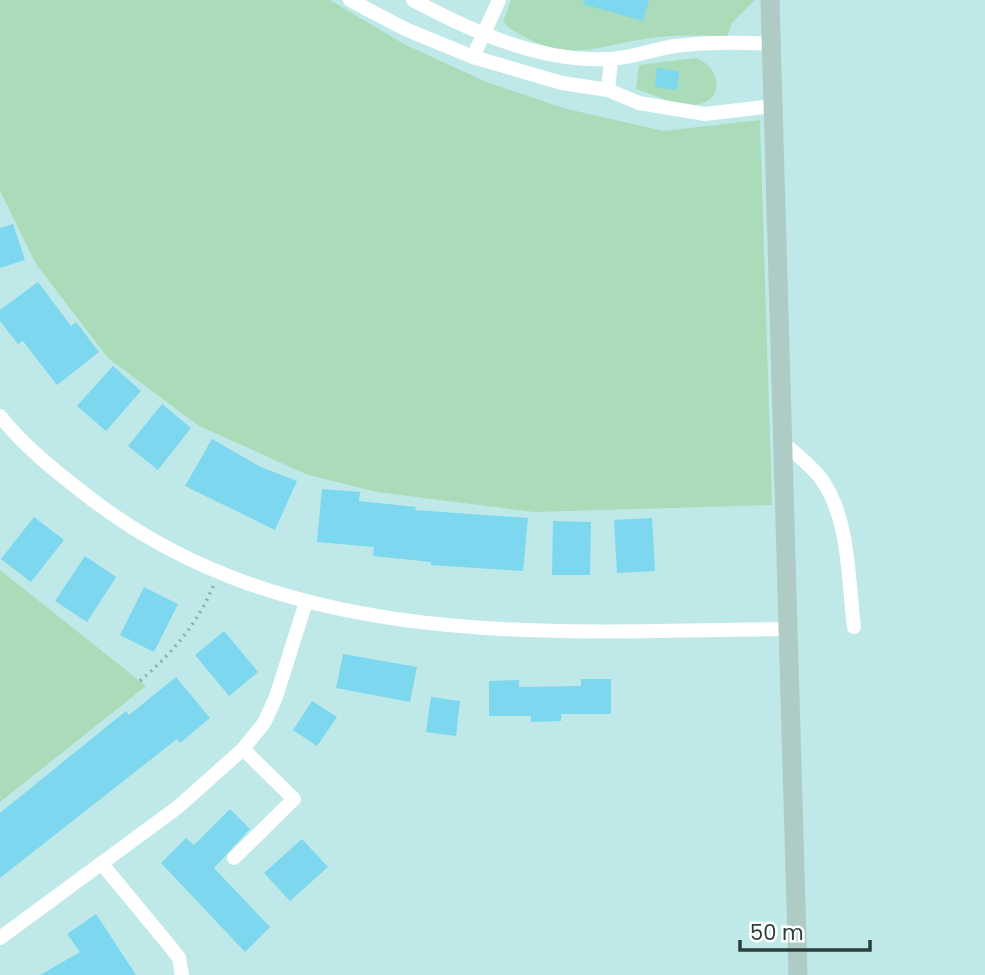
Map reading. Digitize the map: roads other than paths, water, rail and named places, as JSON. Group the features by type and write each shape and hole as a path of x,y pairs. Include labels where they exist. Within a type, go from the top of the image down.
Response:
{"street":[{"path":"350,0 405,29 473,57 562,83 608,90 639,103 683,112 739,112 772,106"},
{"path":"413,0 484,33 540,53 611,59 674,46 740,42 772,44"},
{"path":"473,57 499,0"},
{"path":"771,0 786,628 798,975"},
{"path":"608,90 611,59"},
{"path":"0,416 73,486 157,542 219,573 306,602 412,621 509,631 786,628"},
{"path":"782,442 823,481 834,505 847,564 854,627"},
{"path":"0,938 178,807 243,749 264,723 276,697 306,602"},
{"path":"234,858 294,799 243,749"},
{"path":"103,864 179,958 182,975"}]}
